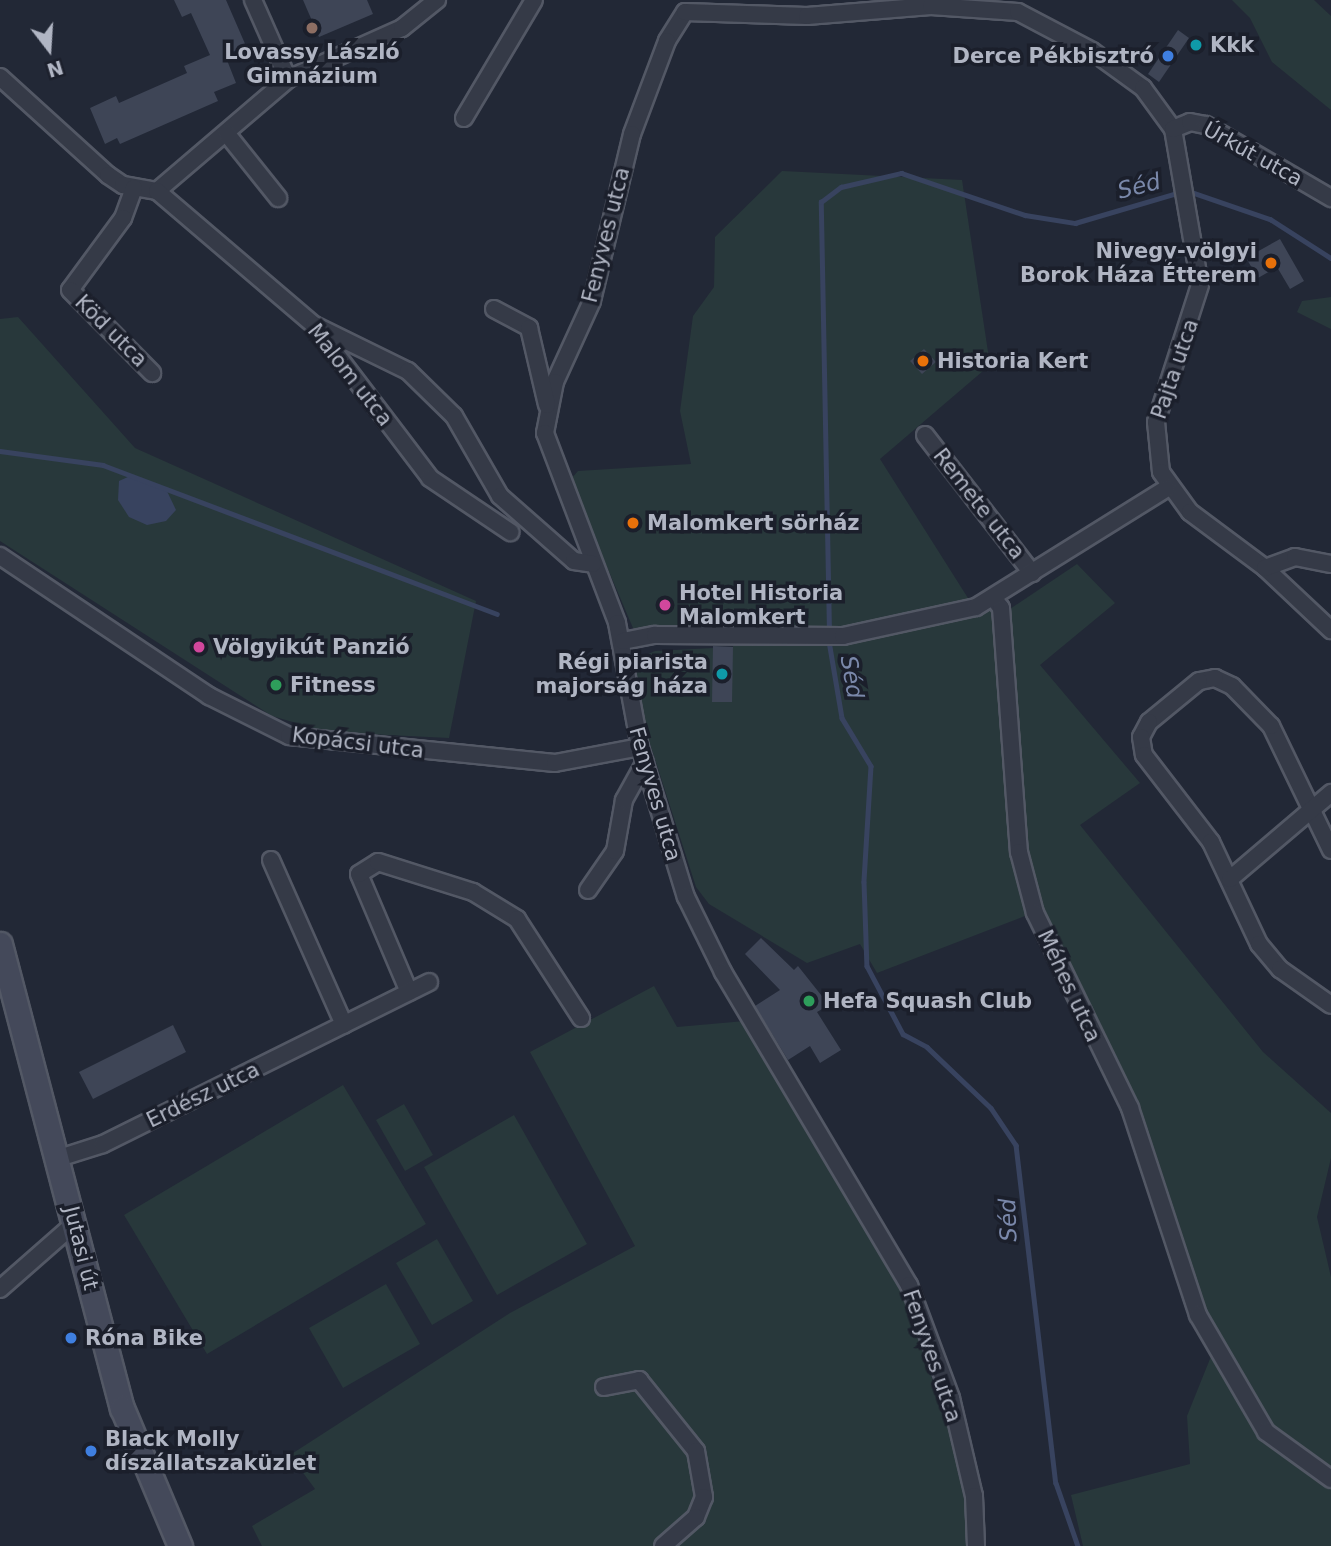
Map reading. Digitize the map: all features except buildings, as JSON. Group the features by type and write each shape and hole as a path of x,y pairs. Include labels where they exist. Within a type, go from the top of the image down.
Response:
{"street":[{"path":"253,0 288,79"},
{"path":"0,77 108,175 134,188 157,191 227,134 288,79 402,27 437,0"},
{"path":"464,118 534,0"},
{"path":"684,6 722,5 780,16 930,6 1018,6 1143,88 1173,129"},
{"name":"Fenyves utca","path":"684,6 667,41 632,134 592,301 547,405 550,458 623,641 642,754 686,897 707,942 918,1307 951,1398 974,1496 976,1546"},
{"name":"Úrkút utca","path":"1173,129 1190,122 1206,125 1331,198"},
{"name":"Pajta utca","path":"1167,488 1157,458 1156,422 1200,285 1173,129"},
{"path":"227,134 278,198"},
{"name":"Köd utca","path":"134,188 123,218 70,290 152,373"},
{"name":"Malom utca","path":"157,191 314,326 430,478 510,532"},
{"path":"494,309 529,328 547,405"},
{"path":"314,326 408,371 454,416 500,496 574,561 593,564"},
{"name":"Remete utca","path":"925,435 1032,573"},
{"path":"1167,488 1265,568 1331,630"},
{"name":"Remete utca","path":"623,641 738,634 843,636 995,600 1032,573 1167,488"},
{"name":"Kopácsi utca","path":"0,556 209,696 289,736 555,763 642,754"},
{"path":"1265,568 1295,557 1331,564"},
{"name":"Méhes utca","path":"995,600 1001,608 1019,852 1035,913 1130,1108 1198,1315 1266,1432 1331,1479"},
{"path":"1331,850 1271,726 1249,699 1215,678 1199,681 1149,722 1141,737 1144,755 1211,842 1259,944 1280,969 1331,1005"},
{"path":"588,890 615,851 624,800 642,754"},
{"path":"1230,879 1331,793"},
{"path":"271,860 344,1025"},
{"path":"409,992 359,874 378,862 473,892 517,919 581,1018"},
{"name":"Jutasi út","path":"0,944 59,1158 122,1408 177,1544"},
{"name":"Erdész utca","path":"59,1158 103,1144 429,982"},
{"path":"0,1289 75,1223"},
{"path":"604,1387 639,1380 696,1451 705,1497 696,1517 663,1546"}],"shaded area":[{"path":"1232,0 1314,0 1331,16 1331,110 1272,62 1250,18"},
{"path":"782,171 962,180 990,365 880,459 973,606 1004,613 1077,564 1115,603 1040,665 1140,783 1080,825 1263,1052 1331,1113 1331,1158 1317,1217 1331,1277 1331,1546 1083,1546 1071,1495 1190,1464 1187,1416 1216,1344 1130,1102 1030,914 877,973 860,944 807,963 709,904 696,887 637,703 632,661 655,651 733,647 734,627 633,628 570,480 578,471 691,464 680,411 693,316 714,287 715,237"},
{"path":"1331,297 1331,329 1297,312 1302,301"},
{"path":"18,317 135,448 476,601 449,738 327,732 272,716 0,541 0,319"},
{"path":"654,986 677,1027 745,1021 788,1079 910,1309 963,1476 968,1546 262,1546 252,1526 315,1489 290,1455 510,1313 635,1246 530,1052"},
{"path":"343,1085 426,1224 207,1354 124,1215"},
{"path":"404,1104 433,1155 405,1171 376,1120"},
{"path":"514,1115 587,1244 497,1295 424,1167"},
{"path":"437,1239 473,1301 432,1325 396,1263"},
{"path":"386,1284 420,1344 343,1388 309,1328"}],"water":[{"path":"130,476 166,489 176,510 166,521 147,525 129,517 118,500 119,481"}],"waterway":[{"name":"Séd","path":"829,632 821,202 841,187 901,173 1025,215 1075,223 1180,192"},
{"name":"Séd","path":"1188,191 1270,219 1331,258"},
{"path":"0,451 103,465 497,614"},
{"name":"Séd","path":"829,641 842,718 871,766 864,882 867,966 903,1034 927,1047 991,1108 1016,1145 1056,1483 1078,1546"}],"place":[{"name":"Lovassy László Gimnázium","path":"312,28"},
{"name":"Kkk","path":"1196,45"},
{"name":"Derce Pékbisztró","path":"1168,56"},
{"name":"Nivegy-völgyi Borok Háza Étterem","path":"1271,263"},
{"name":"Historia Kert","path":"923,361"},
{"name":"Malomkert sörház","path":"633,523"},
{"name":"Hotel Historia Malomkert","path":"665,605"},
{"name":"Völgyikút Panzió","path":"199,647"},
{"name":"Régi piarista majorság háza","path":"722,674"},
{"name":"Fitness","path":"276,685"},
{"name":"Hefa Squash Club","path":"809,1001"},
{"name":"Róna Bike","path":"71,1338"},
{"name":"Black Molly díszállatszaküzlet","path":"91,1451"}]}
